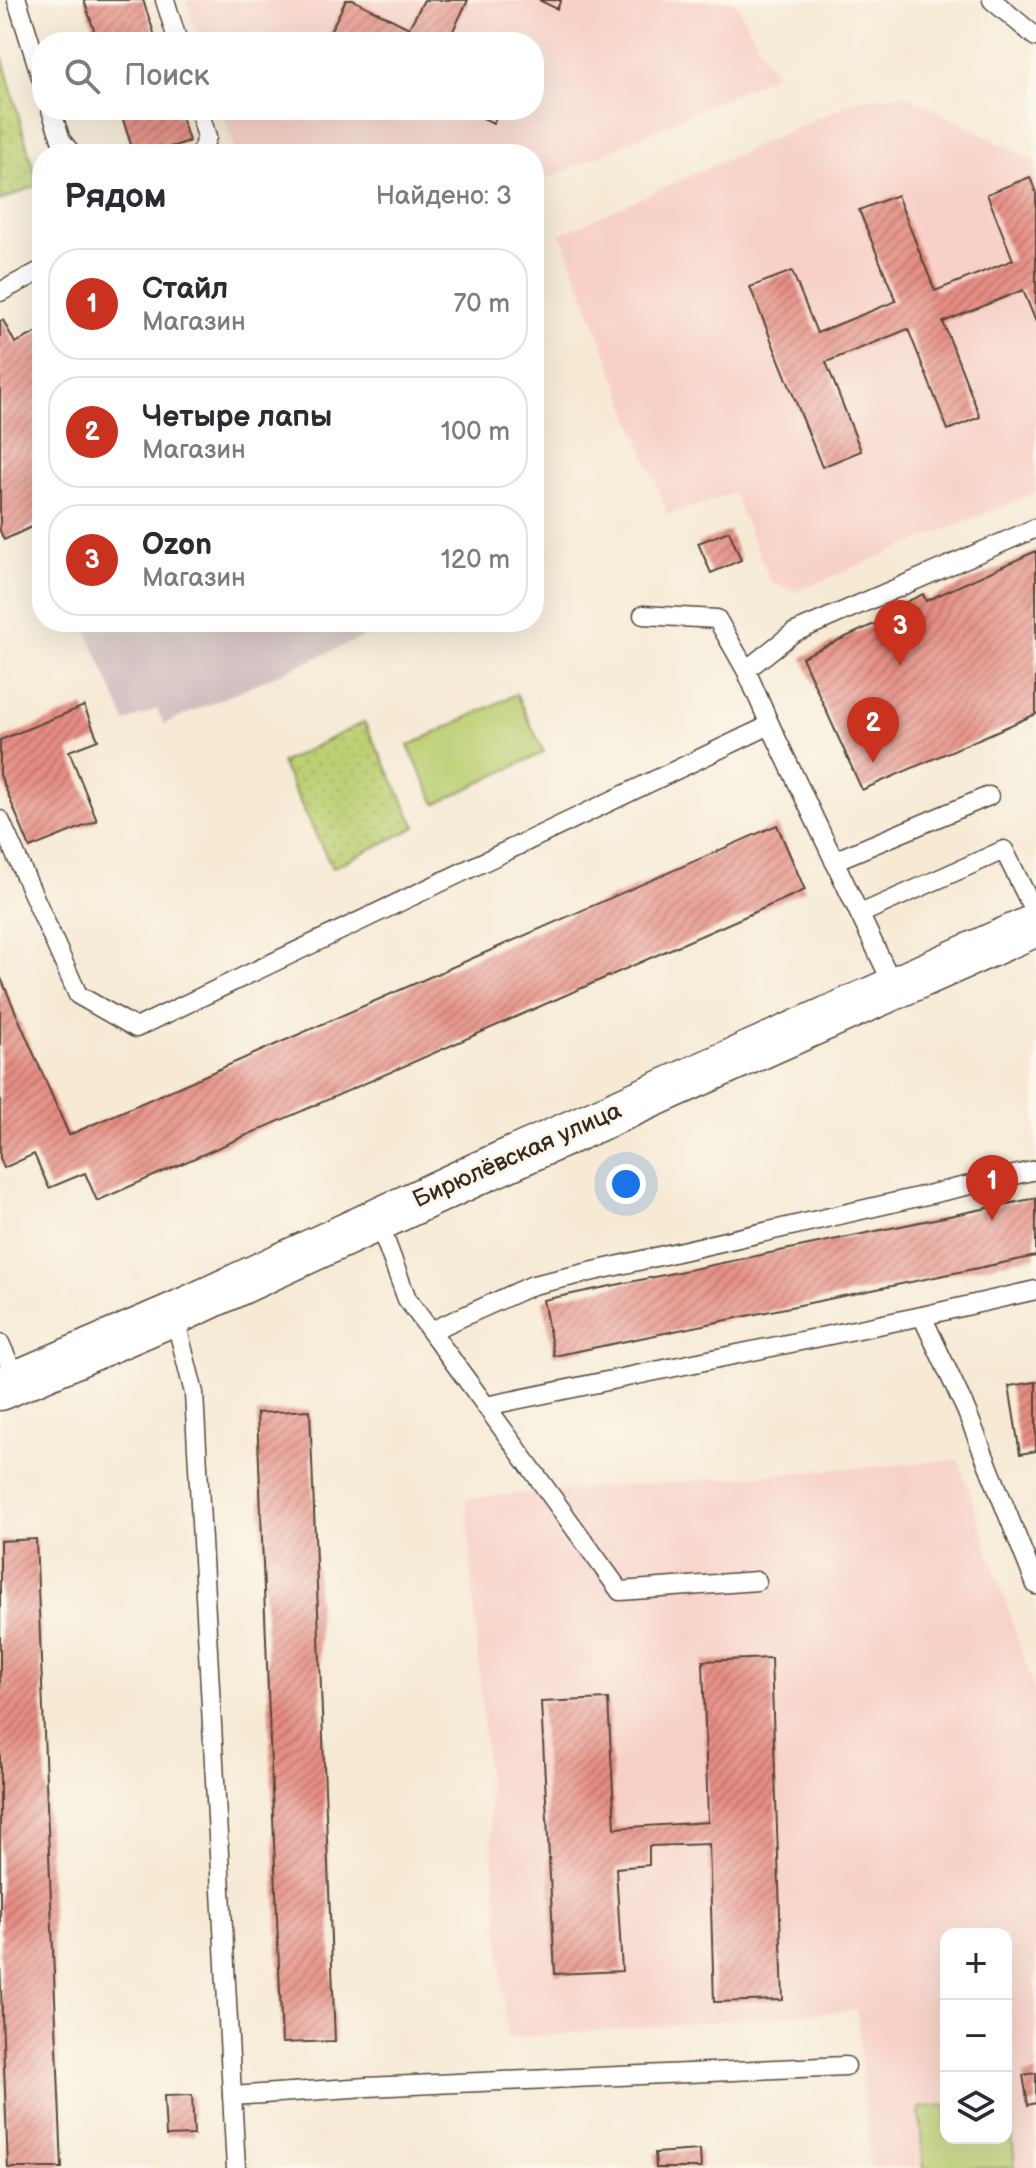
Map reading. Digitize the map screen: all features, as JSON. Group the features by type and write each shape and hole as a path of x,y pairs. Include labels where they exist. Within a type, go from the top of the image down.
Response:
{"street":[{"name":"Бирюлёвская улица","path":"8,1385 174,1314 377,1218 1036,925"}],"lane":[{"path":"17,0 32,48"},
{"path":"165,0 175,32"},
{"path":"992,0 1036,37"},
{"path":"54,120 64,144"},
{"path":"202,120 207,137 204,144"},
{"path":"0,292 32,275"},
{"path":"746,670 793,633 1036,528"},
{"path":"643,615 717,619 746,670 894,987"},
{"path":"0,820 78,995 136,1028 770,725"},
{"path":"834,861 989,796"},
{"path":"860,914 1004,850 1036,915"},
{"path":"431,1331 533,1285 1036,1170"},
{"path":"377,1218 407,1299 620,1591 757,1581"},
{"path":"486,1406 1036,1290"},
{"path":"174,1314 194,1393 236,2168"},
{"path":"922,1316 966,1410 1036,1585"},
{"path":"0,1343 8,1385"},
{"path":"232,2096 383,2086 846,2066"}],"shaded area":[{"path":"186,0 734,0 775,75 544,180 544,144 233,144 225,120 544,120 544,32 197,32"},
{"path":"907,95 1036,162 1036,492 795,592 771,583 733,493 668,515 561,234 860,99"},
{"path":"87,632 375,632 164,724 157,709 126,722"},
{"path":"959,1460 1036,1695 1036,2168 870,2168 857,2010 507,2038 466,1498"}],"green space":[{"path":"0,48 32,163 32,188 0,201"},
{"path":"516,694 544,752 436,804 408,746"},
{"path":"364,722 416,827 332,868 281,763"},
{"path":"940,2106 940,2144 1012,2144 1012,2134 1015,2168 924,2168 919,2108"}],"building":[{"path":"84,0 143,0 154,32 95,32"},
{"path":"346,0 353,0 409,28 424,0 468,0 452,32 330,32"},
{"path":"539,0 561,0 557,9"},
{"path":"123,120 182,120 189,141 180,144 131,144"},
{"path":"1030,177 1036,193 1036,322 1023,290 943,322 980,417 948,430 908,329 826,362 861,451 822,467 750,287 792,271 817,333 896,301 859,210 897,195 935,291 1013,260 987,194"},
{"path":"3,320 15,343 32,335 32,527 4,540 0,531 0,321"},
{"path":"729,531 741,560 711,573 698,543"},
{"path":"1036,551 1036,714 862,790 802,657 894,615 891,609 923,594 926,601"},
{"path":"84,706 98,740 69,751 97,821 30,848 0,775 0,740"},
{"path":"777,825 805,890 97,1201 85,1173 49,1188 34,1154 4,1168 0,1158 0,976 69,1135"},
{"path":"1036,1198 1036,1256 554,1356 543,1300"},
{"path":"1036,1382 1036,1451 1020,1454 1009,1386"},
{"path":"310,1410 335,2041 282,2043 257,1413"},
{"path":"36,1539 62,2168 8,2168 0,1964 0,1541"},
{"path":"771,1658 783,2000 714,2002 709,1844 649,1846 649,1865 616,1868 622,1971 555,1974 541,1702 608,1699 615,1828 708,1822 703,1661"},
{"path":"1036,2073 1036,2103 1028,2105 1023,2075"},
{"path":"192,2095 194,2135 166,2136 164,2096"},
{"path":"700,2150 701,2168 656,2168 655,2153"}],"place":[{"name":"Ozon","path":"900,666"},
{"name":"Четыре лапы","path":"873,763"},
{"name":"Стайл","path":"992,1221"}]}
